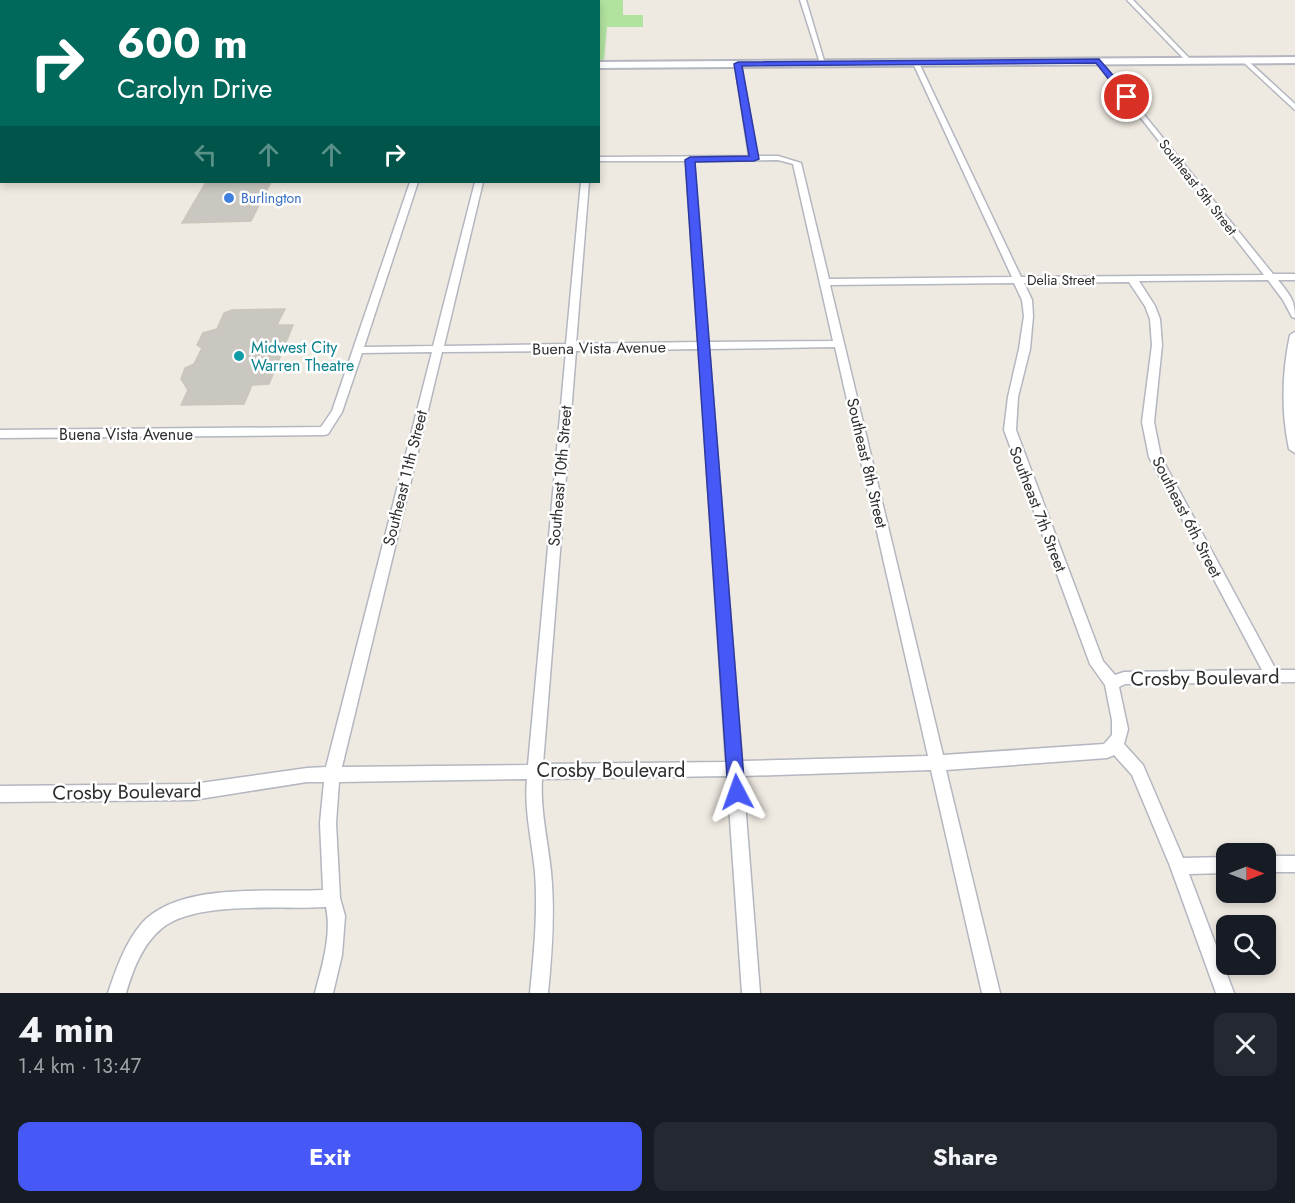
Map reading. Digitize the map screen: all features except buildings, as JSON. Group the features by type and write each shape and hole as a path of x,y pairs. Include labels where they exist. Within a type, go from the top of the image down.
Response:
{"main road":[{"path":"600,65 1295,60"}],"street":[{"path":"803,0 823,63"},
{"path":"1130,0 1189,61"},
{"path":"1244,60 1295,108"},
{"name":"Southeast 5th Street","path":"1099,61 1288,299 1295,315"},
{"name":"Southeast 7th Street","path":"916,63 1027,300 1029,324 1011,397 1010,430 1097,664 1112,683"},
{"path":"600,159 754,159 738,64"},
{"name":"Southeast 8th Street","path":"754,159 778,158 797,163 991,993"},
{"path":"690,160 751,993"},
{"path":"358,350 414,183"},
{"name":"Southeast 11th Street","path":"324,993 333,955 336,916 332,898 328,823 332,776 479,183"},
{"name":"Southeast 10th Street","path":"539,993 544,906 543,873 533,795 585,183"},
{"name":"Delia Street","path":"826,282 1295,277"},
{"name":"Southeast 6th Street","path":"1133,280 1150,306 1155,319 1156,345 1148,422 1155,457 1272,676"},
{"path":"1295,335 1289,374 1292,438 1295,448"},
{"name":"Buena Vista Avenue","path":"0,434 324,431 337,412 358,350 839,345"},
{"name":"Crosby Boulevard","path":"1,796 193,792 218,790 279,778 535,770 735,769 938,763 1107,750 1115,746 1121,736 1121,723 1111,694 1112,683 1124,678 1295,676"},
{"path":"1115,746 1138,770 1178,866 1225,993"},
{"path":"1276,864 1295,864"},
{"path":"1178,866 1216,865"},
{"path":"117,993 138,943 156,922 180,908 212,903 332,898"}],"green space":[{"path":"600,0 623,0 623,15 643,15 643,27 607,27 604,60 600,60"}],"place":[{"name":"Burlington","path":"229,198"},
{"name":"Midwest City Warren Theatre","path":"239,356"}],"route":[{"path":"737,792 690,160 754,159 738,64 1099,61 1127,97"}]}
